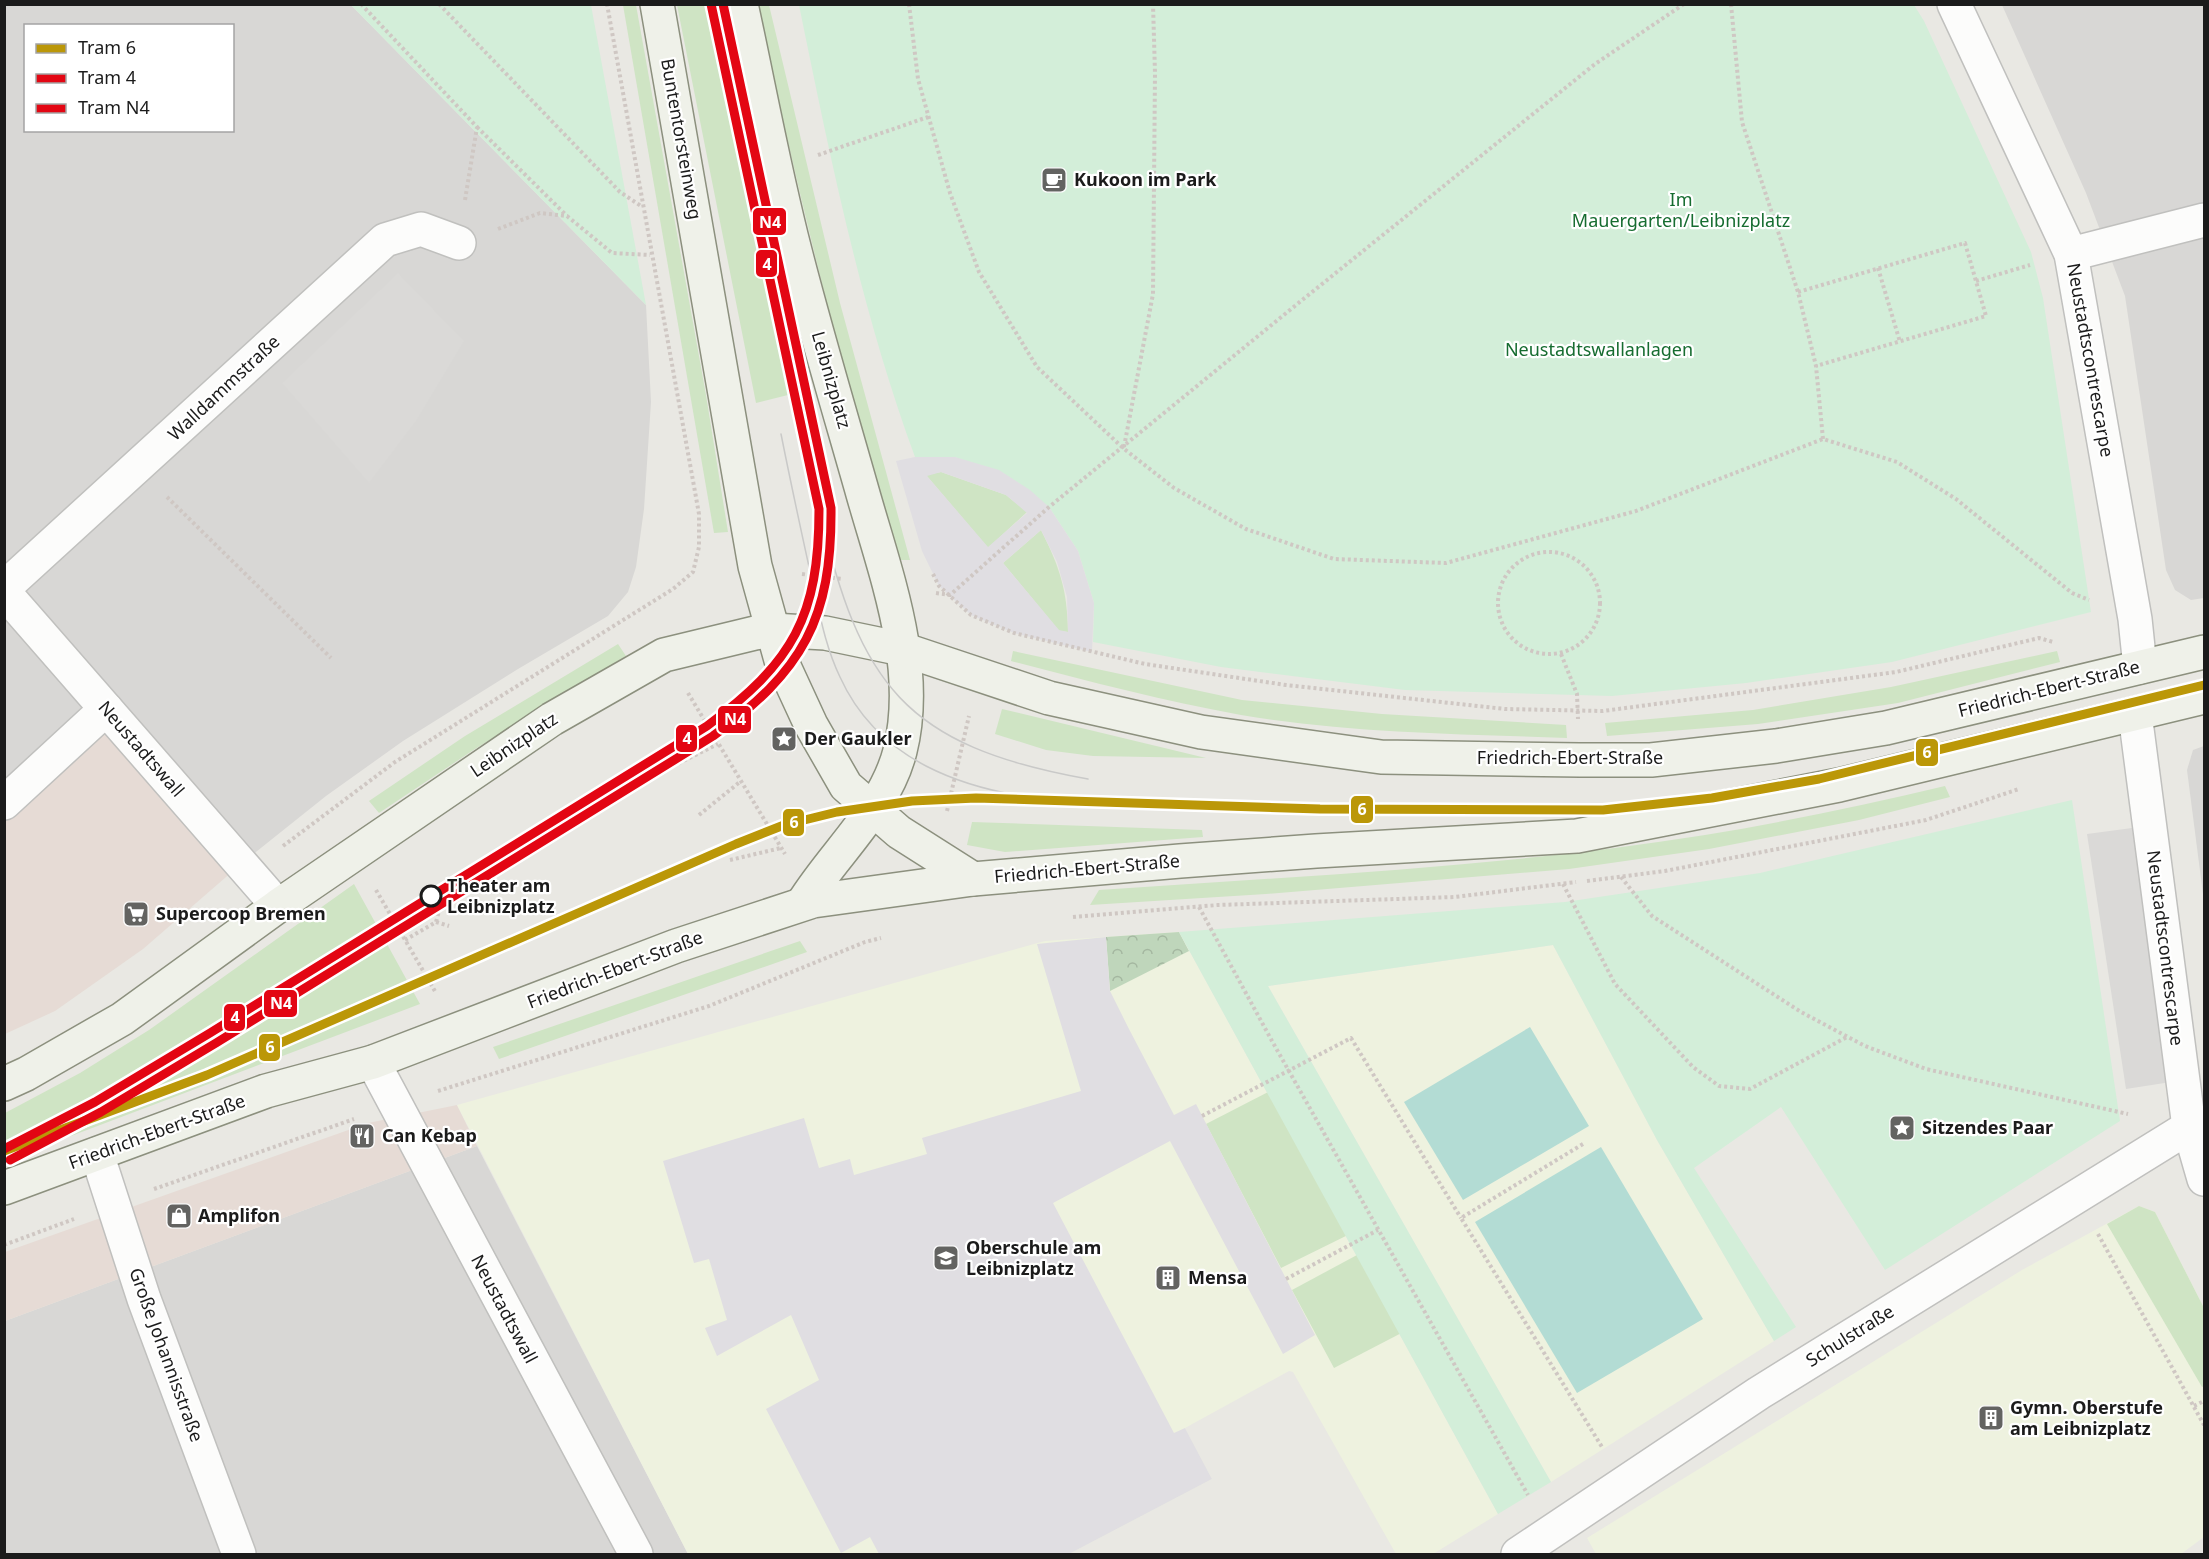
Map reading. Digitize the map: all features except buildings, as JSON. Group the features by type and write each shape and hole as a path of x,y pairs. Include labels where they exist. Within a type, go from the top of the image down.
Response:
{"main road":[{"name":"Buntentorsteinweg","path":"657,4 755,566"},
{"name":"Leibnizplatz","path":"741,4 795,251 889,587 902,649 906,704 900,752 872,810 809,899"},
{"path":"755,566 781,660 811,725 846,786 872,810 937,857 973,879"},
{"name":"Leibnizplatz","path":"278,906 552,718 664,655 772,630 825,633 902,649"},
{"name":"Friedrich-Ebert-Straße","path":"902,649 1049,698 1201,732 1381,757 1580,760 1652,760 1776,746 1886,728 2205,652"},
{"name":"Friedrich-Ebert-Straße","path":"4,1188 266,1091 374,1062 676,946 809,899 973,879 1316,850 1577,836 1839,784 2205,697"},
{"path":"4,1084 26,1074 122,1018 278,906"}],"street":[{"name":"Neustadtscontrescarpe","path":"1954,4 2071,254 2135,619 2140,667"},
{"path":"2071,254 2205,220"},
{"name":"Walldammstraße","path":"4,590 385,240 421,229 459,243"},
{"name":"Neustadtswall","path":"4,590 278,906"},
{"path":"4,803 106,709"},
{"name":"Neustadtscontrescarpe","path":"2135,714 2205,1179"},
{"name":"Neustadtswall","path":"374,1062 394,1105 636,1554"},
{"name":"Schulstraße","path":"1518,1554 1759,1393 2077,1196 2197,1125"},
{"name":"Große Johannisstraße","path":"97,1154 144,1299 239,1554"}],"path":[{"path":"361,4 477,127 567,216 612,253 650,255"},
{"path":"439,4 620,192 641,206"},
{"path":"249,874 395,762 673,589 693,572 697,555 699,514 641,206 607,4"},
{"path":"909,4 918,79 950,193 979,272 1037,367 1124,448 1174,488 1246,529 1334,559 1446,563 1636,511 1823,440 1897,462 1956,499 2072,593 2135,619"},
{"path":"1124,448 1153,294 1155,73 1152,4"},
{"path":"697,555 755,566 950,595 1049,507 1595,64 1684,4"},
{"path":"1731,4 1742,122 1798,292 1816,366 1823,440"},
{"path":"818,155 928,117"},
{"path":"477,127 459,243 540,213 567,216"},
{"path":"816,143 821,166"},
{"path":"1798,292 1965,243 1986,316 1816,366"},
{"path":"1878,268 1900,342"},
{"path":"1976,281 2001,273"},
{"path":"136,468 331,658"},
{"path":"1539,551 1563,554 1587,567 1599,591 1599,618 1584,641 1561,654 1534,653 1511,639 1498,615 1499,588 1513,566 1539,551"},
{"path":"930,568 939,586 971,615 1014,633 1145,664 1263,681 1505,709 1603,711 1896,672 2038,638 2061,644"},
{"path":"637,610 782,849 809,899 843,950"},
{"path":"937,857 990,623"},
{"path":"1561,654 1577,694 1580,760"},
{"path":"673,766 718,744"},
{"path":"699,815 741,781"},
{"path":"330,810 484,1076"},
{"path":"1609,831 1612,862 1652,916 1801,1012 1847,1037 1926,1069 2197,1125"},
{"path":"730,860 782,849"},
{"path":"1065,917 1199,907 1455,897 1621,877"},
{"path":"1563,884 1615,984 1693,1067 1719,1086 1749,1089 1847,1037"},
{"path":"1199,907 1288,1070 1551,1534"},
{"path":"436,922 438,912"},
{"path":"405,940 436,922 449,926"},
{"path":"4,1245 394,1105 709,1006 843,950 887,937"},
{"path":"1202,1116 1351,1038 1625,1483"},
{"path":"1461,1218 1583,1144"},
{"path":"2077,1196 2205,1425"},
{"path":"1286,1279 1378,1230"},
{"path":"2194,1406 2205,1401"}],"shaded area":[{"path":"5,5 351,5 646,305 651,402 644,509 636,567 628,592 608,616 403,741 326,796 241,864 5,803"},
{"path":"2002,5 2204,5 2204,598 2191,600 2175,590 2166,570 2125,296 2086,193"},
{"path":"398,273 464,341 416,421 369,483 282,383"},
{"path":"915,457 955,457 999,470 1030,490 1049,507 1078,551 1094,603 1092,652 1014,633 971,615 939,586 922,551 896,461","holes":["941,472 1006,495 1027,513 988,547 927,476","1041,530 1057,562 1067,597 1068,632 1059,630 1003,563"]},
{"path":"106,709 241,864 143,949 55,1011 5,1034 5,803"},
{"path":"2204,746 2204,902 2187,770 2193,750"},
{"path":"2132,828 2171,1082 2126,1089 2087,834"},
{"name":"Oberschule am Leibnizplatz","path":"1179,932 1498,1514 1433,1554 1396,1554 1293,1372 1289,1371 1185,1428 1212,1479 1069,1554 688,1554 457,1105 1045,941"},
{"path":"1106,937 1110,991 1174,1115 1196,1104 1315,1335 1283,1354 1170,1141 1053,1203 1174,1433 1185,1428 1212,1479 1069,1554 879,1554 870,1537 841,1553 766,1409 819,1380 791,1315 717,1356 705,1328 727,1320 709,1259 694,1263 663,1161 804,1118 819,1168 850,1159 854,1175 927,1154 922,1138 1081,1091 1037,944"},
{"path":"1553,945 1657,1140 1774,1341 1551,1482 1268,986"},
{"path":"1530,1027 1589,1126 1463,1200 1404,1102"},
{"path":"457,1105 477,1146 5,1321 5,1252 368,1123"},
{"path":"477,1146 688,1554 5,1554 5,1321"},
{"path":"1601,1147 1703,1319 1577,1393 1475,1222"},
{"path":"2139,1206 2155,1212 2204,1308 2204,1537 2181,1554 1596,1554 1587,1538 2022,1270"}],"green space":[{"path":"351,5 591,5 646,305"},
{"path":"623,5 636,5 706,395 728,532 714,533"},
{"path":"677,5 724,5 773,230 812,389 756,403"},
{"path":"757,5 769,5 840,303 910,560 896,560 876,491 822,284"},
{"name":"Neustadtswallanlagen","path":"799,5 1914,5 1924,21 2031,252 2043,298 2091,612 1892,662 1746,683 1612,696 1405,690 1221,667 1093,642 1094,603 1078,551 1049,507 955,457 915,457 878,346 848,233"},
{"path":"941,472 1006,495 1027,512 988,548 926,475"},
{"path":"1041,530 1061,579 1066,603 1068,632 1059,631 1003,563"},
{"path":"618,644 626,656 475,749 379,813 369,801 465,736"},
{"path":"1013,651 1242,700 1382,714 1566,725 1567,738 1362,729 1241,715 1154,697 1011,661"},
{"path":"2057,651 2060,662 1898,703 1758,724 1607,736 1605,723 1753,710 1891,687"},
{"path":"1002,709 1206,758 1093,756 1046,750 995,734"},
{"path":"1945,786 1950,797 1859,820 1709,849 1569,869 1266,894 1090,905 1099,890 1479,863 1630,846 1765,825"},
{"path":"2072,800 2120,1121 1885,1270 1781,1107 1694,1168 1796,1327 1774,1341 1657,1140 1553,945 1268,986 1551,1482 1498,1514 1179,932 1565,902 1760,873"},
{"path":"972,822 1202,830 1203,837 1005,852 967,845"},
{"path":"354,884 420,1004 5,1161 5,1113 80,1073 149,1030"},
{"path":"1179,932 1189,951 1110,991 1106,937"},
{"path":"800,941 807,952 499,1059 493,1047"},
{"path":"1280,1086 1358,1230 1281,1268 1206,1124"},
{"path":"2139,1206 2155,1212 2204,1308 2204,1386 2202,1387 2107,1224"},
{"path":"1370,1248 1413,1327 1334,1368 1292,1290"}],"tram line":[{"name":"4","path":"4,1149 95,1102 210,1033 707,726 737,703 761,680 780,658 795,634 806,608 814,579 819,509 711,4"},
{"name":"N4","path":"10,1160 101,1112 216,1043 713,736 770,689 790,665 806,639 818,612 826,581 831,508 723,4"},
{"path":"781,434 824,632 835,666 856,706 877,730 900,750 926,766 955,779 985,788 1049,800"},
{"path":"819,509 835,570 852,621 874,663 900,698 933,725 974,748 1025,765 1088,779"},
{"name":"6","path":"4,1151 207,1075 736,844 784,825 837,812 912,801 976,798 1320,809 1603,810 1712,798 1819,779 2204,685"}],"place":[{"name":"Kukoon im Park","path":"1054,180"},
{"name":"Der Gaukler","path":"784,739"},
{"name":"Theater am Leibnizplatz","path":"431,896"},
{"name":"Supercoop Bremen","path":"136,914"},
{"name":"Sitzendes Paar","path":"1902,1128"},
{"name":"Can Kebap","path":"362,1136"},
{"name":"Amplifon","path":"179,1216"},
{"name":"Oberschule am Leibnizplatz","path":"946,1258"},
{"name":"Mensa","path":"1168,1278"},
{"name":"Gymn. Oberstufe am Leibnizplatz","path":"1991,1418"}],"park label":[{"name":"Im Mauergarten/Leibnizplatz","path":"1681,210"}]}
